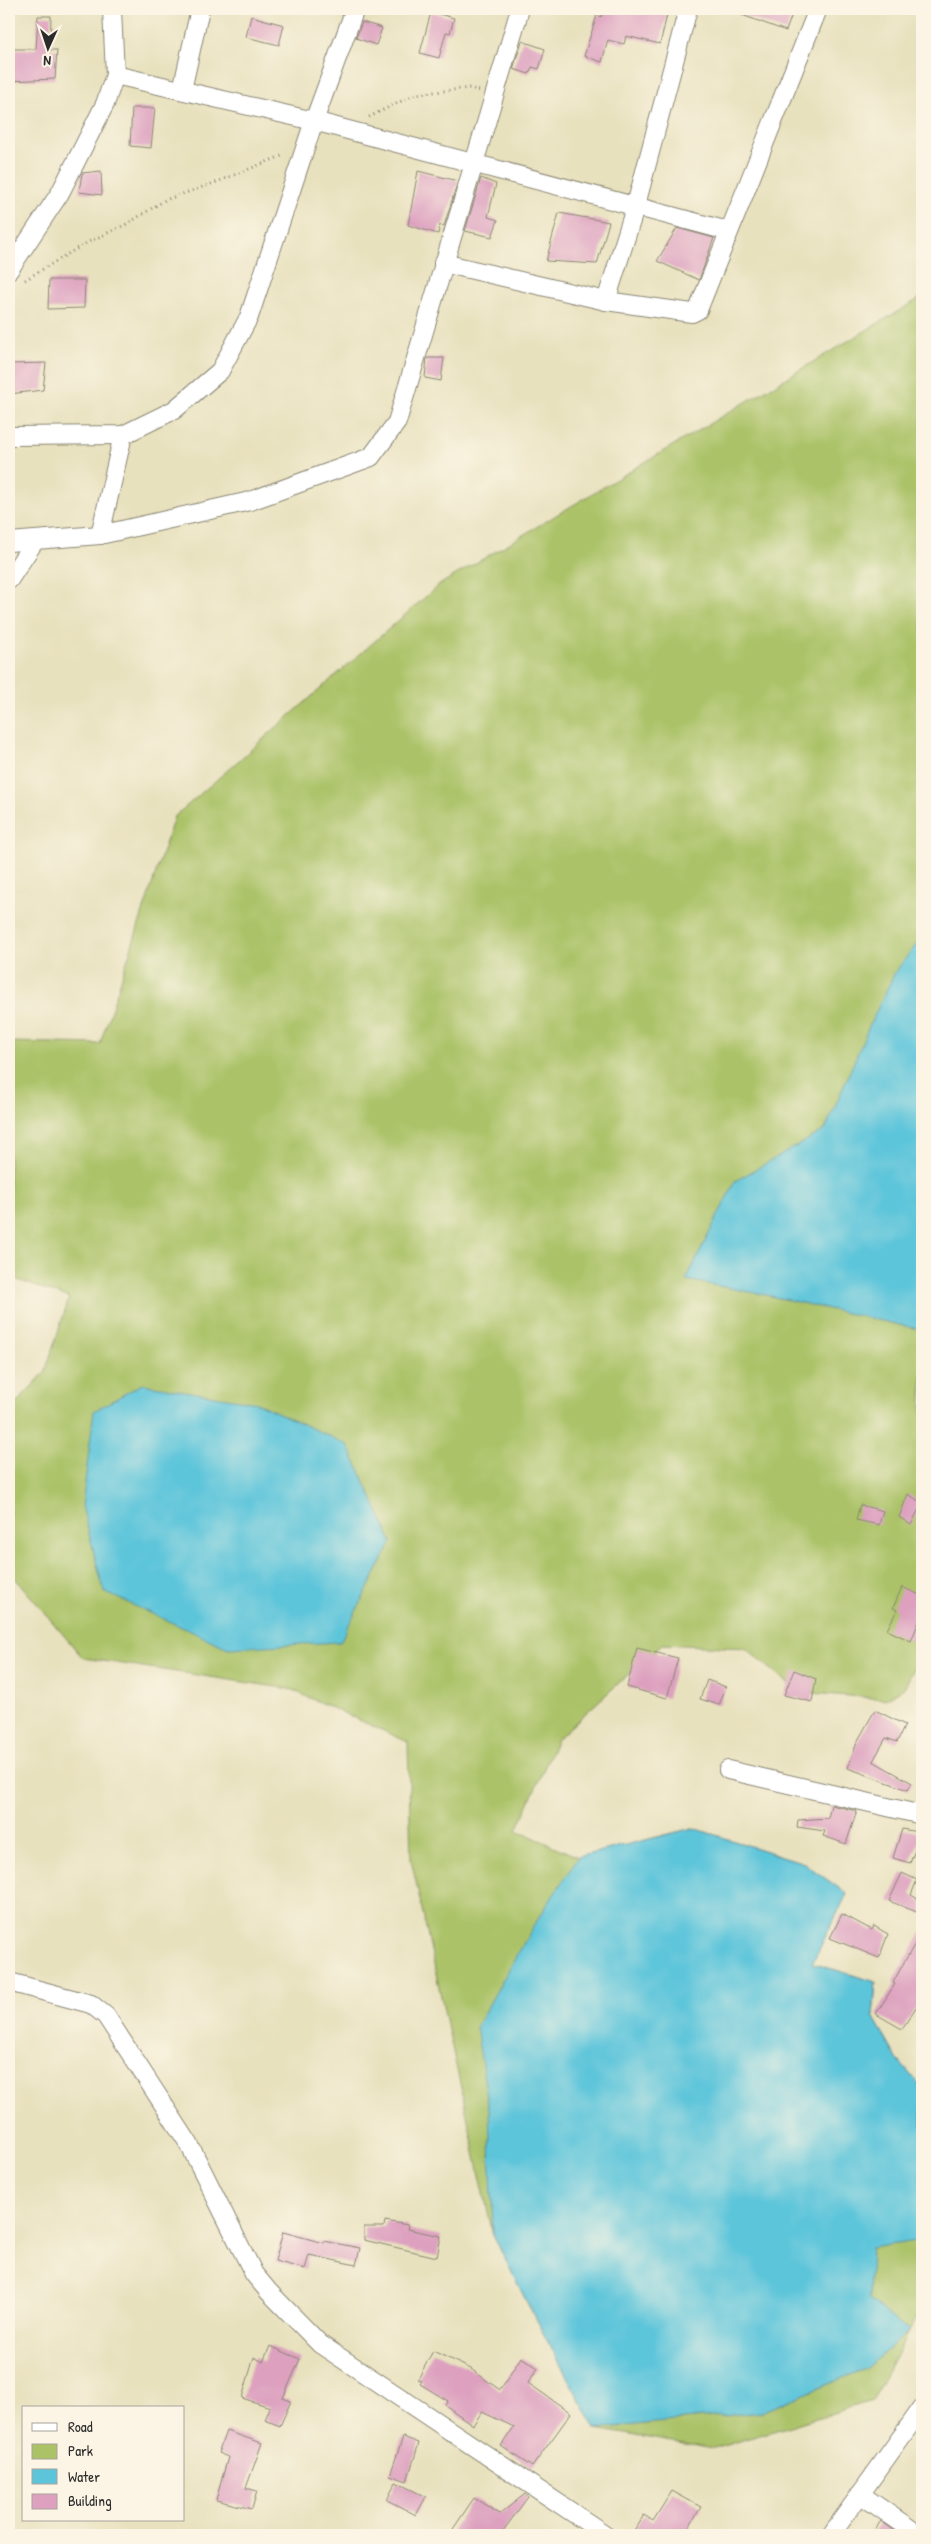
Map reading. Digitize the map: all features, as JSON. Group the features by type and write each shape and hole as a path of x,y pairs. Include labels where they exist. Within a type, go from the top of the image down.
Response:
{"street":[{"path":"9,270 60,193 105,104 115,75 112,9"},
{"path":"182,90 200,9"},
{"path":"9,436 123,435 174,410 220,371 249,317 314,121 355,9"},
{"path":"9,542 34,542 100,534 250,501 371,456 397,422 520,9"},
{"path":"606,301 636,205 688,9"},
{"path":"443,263 606,301 692,313 698,310 818,9"},
{"path":"115,75 314,121 636,205 728,231"},
{"path":"100,534 123,435"},
{"path":"9,580 34,542"},
{"path":"728,1770 922,1815"},
{"path":"9,1982 91,2004 106,2016 189,2144 254,2274 320,2344 606,2535"},
{"path":"831,2535 922,2408"},
{"path":"860,2494 919,2535"}],"path":[{"path":"347,130 416,94 470,88 493,97"},
{"path":"21,282 86,243 127,224 164,200 217,182 306,146"}],"green space":[{"path":"922,297 922,1650 905,1687 886,1699 799,1692 745,1648 662,1644 557,1739 517,1830 578,1857 693,1828 804,1863 847,1894 812,1963 876,1982 873,2016 897,2059 922,2088 922,2306 872,2401 714,2449 596,2429 536,2320 493,2235 411,1859 408,1742 290,1689 83,1658 9,1571 9,1411 45,1372 69,1298 9,1277 9,1042 100,1044 174,817 439,585"}],"water":[{"path":"922,937 922,1330 766,1295 686,1280 735,1181 825,1130 870,1024 895,972"},
{"path":"142,1384 257,1403 348,1445 392,1542 340,1642 228,1648 104,1592 82,1506 94,1411"},
{"path":"693,1828 804,1863 847,1894 812,1963 876,1982 873,2016 897,2059 922,2088 922,2240 871,2248 869,2299 909,2331 867,2368 762,2412 596,2429 536,2320 493,2235 489,2110 476,2027 533,1927 578,1857"}],"building":[{"path":"603,9 639,9 667,15 660,44 626,36 624,44 608,40 602,62 584,56 597,15 601,17"},
{"path":"732,9 794,9 786,31 731,11"},
{"path":"431,12 454,18 450,33 446,32 439,58 420,53"},
{"path":"38,16 51,16 50,50 57,50 55,79 9,81 9,49 36,49"},
{"path":"251,16 284,25 279,45 246,37"},
{"path":"362,22 382,28 376,45 356,38"},
{"path":"522,41 545,49 539,69 532,67 529,74 513,69"},
{"path":"132,108 155,108 151,148 130,146"},
{"path":"101,171 102,195 79,192 82,173"},
{"path":"418,171 458,181 444,226 440,225 438,234 408,225"},
{"path":"481,178 496,184 488,217 498,220 492,237 465,231"},
{"path":"559,213 609,222 597,264 546,261"},
{"path":"677,228 714,238 699,280 657,261"},
{"path":"49,280 85,280 84,308 48,309"},
{"path":"427,358 444,358 441,381 425,378"},
{"path":"46,363 43,390 9,394 10,364"},
{"path":"908,1494 922,1503 911,1525 899,1517"},
{"path":"860,1505 883,1511 879,1525 856,1520"},
{"path":"902,1587 922,1596 922,1614 911,1641 887,1630 897,1610 893,1608"},
{"path":"637,1648 678,1658 667,1698 627,1687"},
{"path":"794,1670 816,1679 812,1702 784,1695"},
{"path":"707,1680 726,1687 719,1705 700,1699"},
{"path":"875,1710 905,1725 897,1742 886,1738 873,1761 912,1783 908,1790 848,1768 857,1742"},
{"path":"831,1805 857,1811 846,1844 823,1836 825,1831 797,1827 798,1820 828,1818"},
{"path":"902,1829 922,1833 910,1863 893,1858"},
{"path":"902,1873 917,1880 911,1895 922,1901 922,1914 889,1901"},
{"path":"842,1914 872,1930 874,1926 888,1934 879,1958 830,1938"},
{"path":"922,1932 922,1998 902,2029 876,2014 895,1984 893,1983"},
{"path":"385,2221 408,2225 407,2229 441,2236 437,2257 364,2240 364,2227 384,2227"},
{"path":"283,2232 324,2243 324,2241 360,2248 356,2265 309,2255 305,2269 275,2261"},
{"path":"270,2346 300,2359 283,2398 291,2401 280,2426 265,2420 270,2407 242,2398 254,2357 263,2362"},
{"path":"433,2351 471,2369 500,2390 521,2357 538,2368 528,2383 571,2413 532,2467 501,2446 514,2427 482,2412 473,2425 445,2405 448,2401 420,2384 422,2381 418,2379"},
{"path":"226,2431 262,2443 246,2488 257,2491 252,2509 216,2500 228,2457 218,2453"},
{"path":"403,2437 419,2443 407,2481 390,2475"},
{"path":"396,2482 426,2497 416,2515 387,2500"},
{"path":"672,2491 701,2507 684,2535 631,2535 644,2515 653,2521"},
{"path":"525,2494 528,2497 500,2535 449,2535 474,2498 500,2514"},
{"path":"881,2521 901,2535 871,2535"}]}
